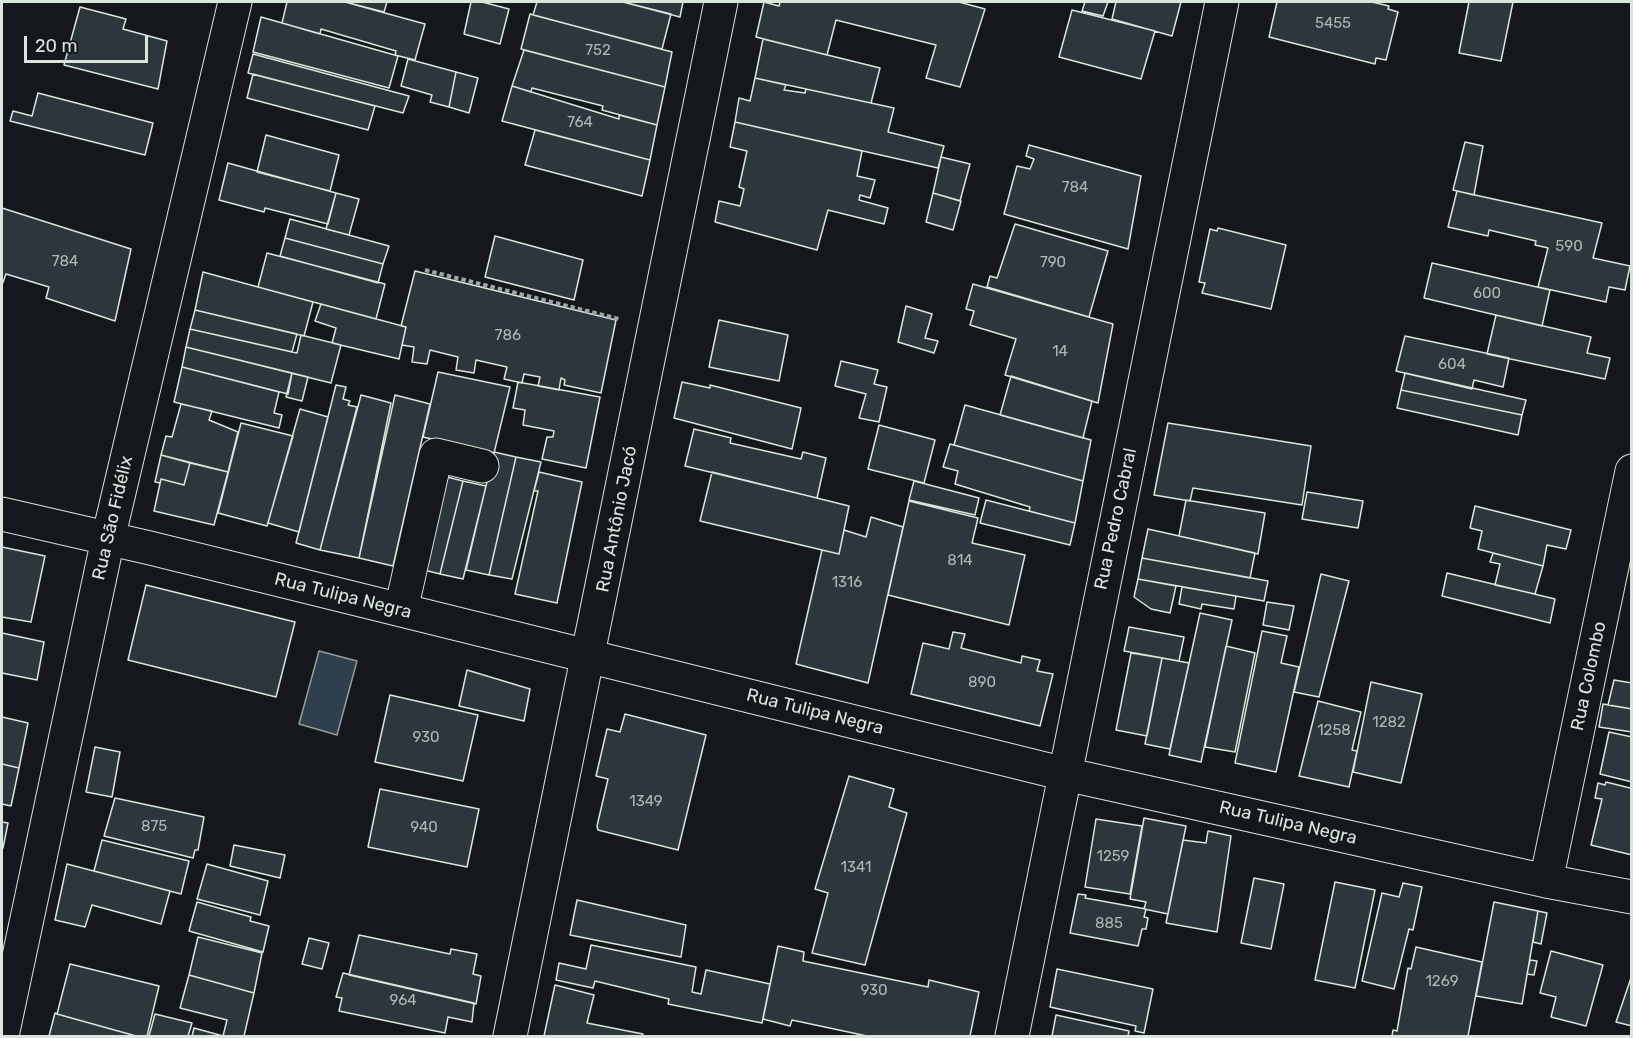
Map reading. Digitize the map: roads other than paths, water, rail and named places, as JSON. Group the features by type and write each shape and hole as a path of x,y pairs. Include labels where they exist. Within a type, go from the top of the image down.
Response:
{"street":[{"name":"Rua São Fidélix","path":"2,1036 108,538 235,2"},
{"name":"Rua Antônio Jacó","path":"510,1036 721,2"},
{"name":"Rua Pedro Cabral","path":"1012,1036 1222,2"},
{"path":"400,610 436,455 482,466"},
{"name":"Rua Colombo","path":"1546,881 1632,471"},
{"name":"Rua Tulipa Negra","path":"2,514 108,538 1065,774 1546,881 1632,897"}],"water":[{"path":"319,651 357,661 337,735 299,724"}]}
